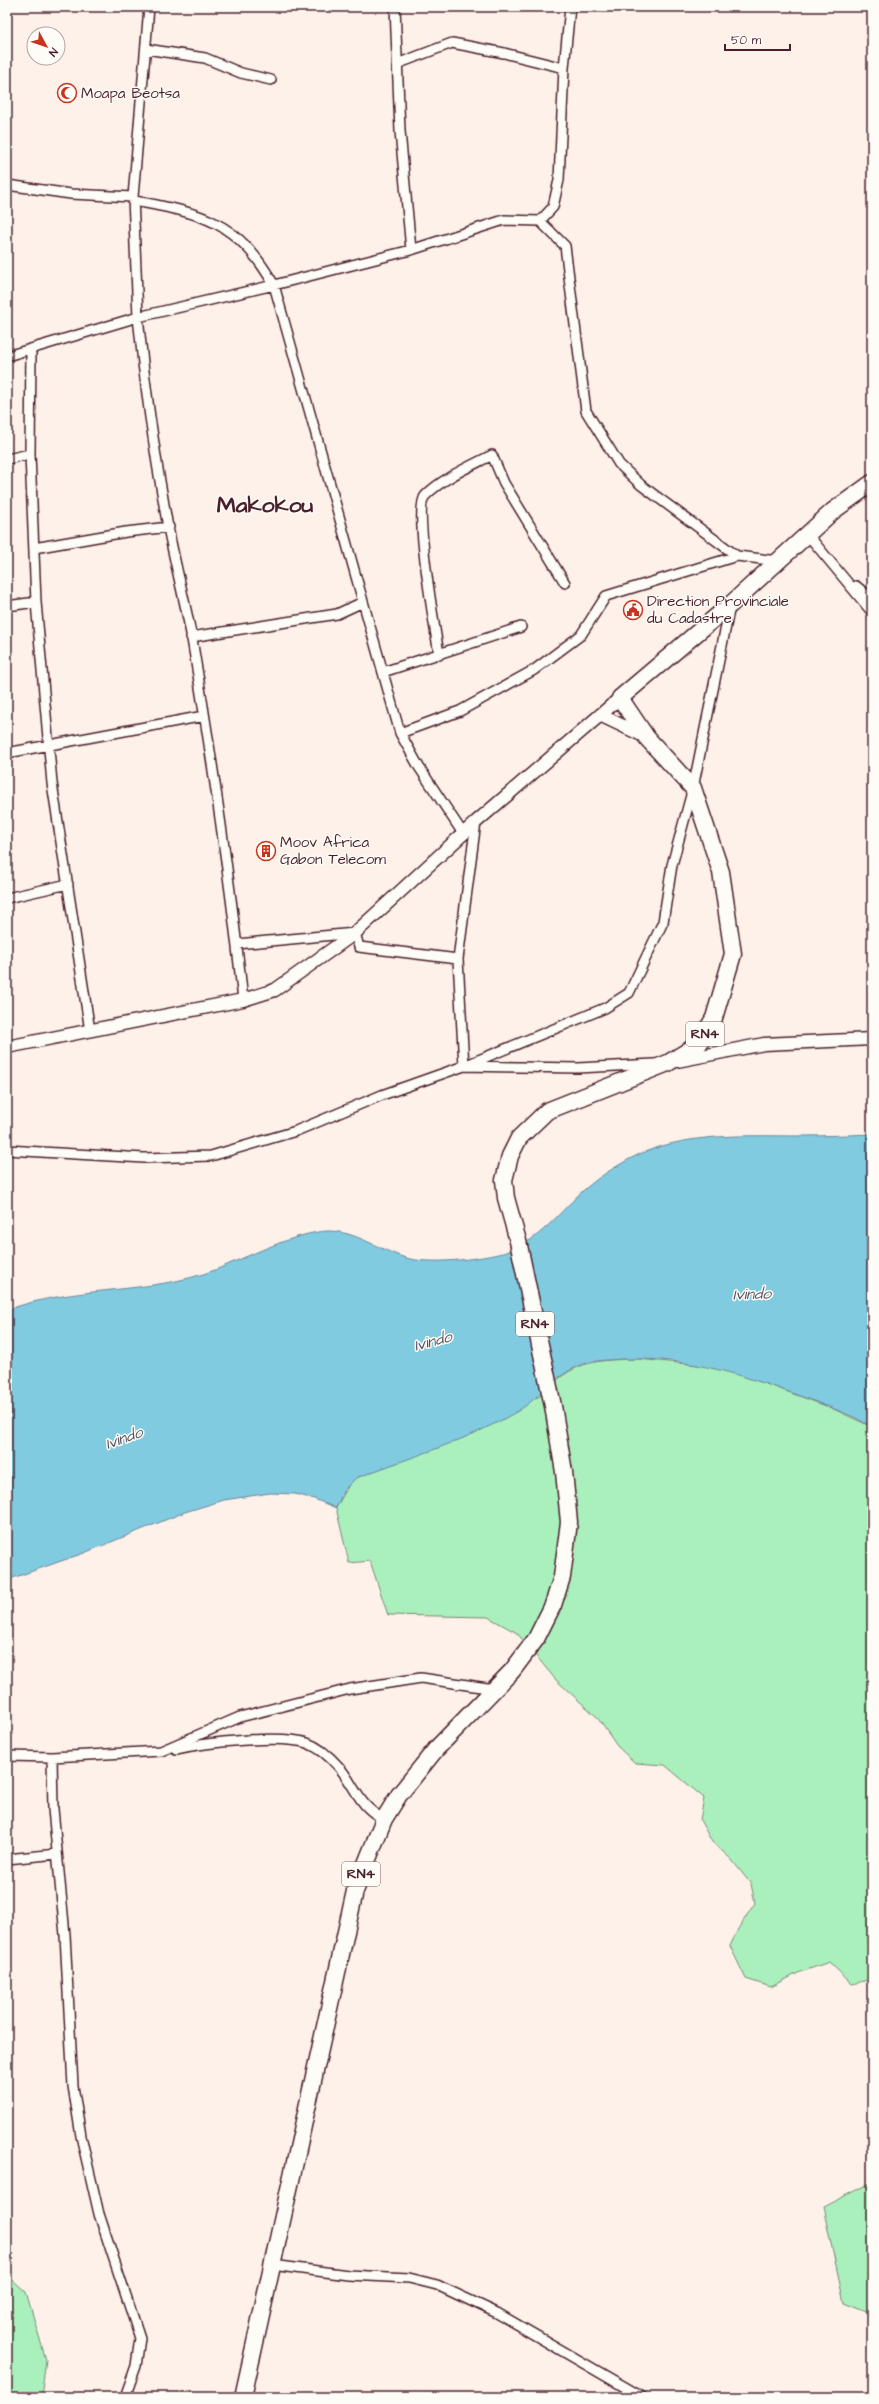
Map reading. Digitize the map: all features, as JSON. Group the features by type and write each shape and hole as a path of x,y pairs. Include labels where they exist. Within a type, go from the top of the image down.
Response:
{"highway":[{"path":"620,698 730,605 808,536 833,511 872,483"},
{"name":"RN4","path":"243,2397 355,1891 384,1820 416,1772 459,1723 512,1671 536,1639 553,1605 562,1577 569,1522 564,1472 553,1406 518,1241 506,1198 504,1180 510,1156 519,1138 548,1111 668,1063 699,1044 719,1006 733,954 721,872 693,788 647,738 620,698"}],"street":[{"path":"149,7 134,199 138,317 147,406 168,527 191,637 204,716 237,944 243,1000"},
{"path":"395,7 397,64 411,250"},
{"path":"540,221 552,207 559,180 564,68 570,7"},
{"path":"397,64 452,43 504,53 564,68"},
{"path":"146,49 205,58 241,73 270,80"},
{"path":"7,185 71,194 134,199 205,217 235,234 262,264 274,285 400,733 419,767 464,835"},
{"path":"7,356 30,351 138,317 274,285 411,250 504,220 540,221 565,246 586,411 619,464 635,480 737,556"},
{"path":"30,351 30,454 36,602 52,783 90,1031"},
{"path":"7,459 30,454"},
{"path":"439,655 421,529 422,505 424,497 458,473 492,455 504,483 565,583"},
{"path":"34,548 126,532 168,527"},
{"path":"808,536 872,612"},
{"path":"400,733 460,711 534,670 581,635 606,596 737,556 778,561"},
{"path":"840,573 872,600"},
{"path":"7,606 36,602"},
{"path":"191,637 337,614 363,602"},
{"path":"7,1150 144,1158 211,1156 296,1131 382,1095 464,1066 605,1008 629,993 663,922 672,865 693,788 730,605"},
{"path":"383,672 522,627"},
{"path":"7,1047 243,1000 275,990 355,933 464,835 476,822 620,698"},
{"path":"7,753 204,716"},
{"path":"600,716 613,720 647,738"},
{"path":"464,1066 458,959 476,822"},
{"path":"7,898 68,884"},
{"path":"237,944 355,933"},
{"path":"355,933 359,947 458,959"},
{"path":"464,1066 578,1068 668,1063 719,1051 764,1044 872,1039"},
{"path":"161,1751 240,1717 350,1689 421,1678 494,1689"},
{"path":"7,1756 52,1757 161,1751 270,1739 308,1743 325,1754 339,1767 360,1801 373,1814 384,1820"},
{"path":"52,1757 57,1854 65,1935 70,2051 81,2136 99,2214 140,2338 136,2366 125,2397"},
{"path":"7,1859 57,1854"},
{"path":"272,2265 348,2275 409,2278 437,2285 497,2313 642,2397"}],"green space":[{"path":"637,1359 710,1366 750,1378 829,1407 872,1427 872,1979 852,1984 829,1962 798,1973 771,1987 746,1979 730,1946 738,1929 755,1903 751,1884 731,1859 712,1842 700,1820 704,1798 665,1765 635,1763 617,1746 597,1717 556,1680 517,1633 488,1617 388,1615 370,1561 349,1563 336,1508 350,1483 356,1478 411,1456 542,1395 563,1375 574,1369 608,1360"},
{"path":"872,2182 872,2313 869,2313 844,2303 823,2207"},
{"path":"7,2275 26,2292 46,2360 41,2397 7,2397"}],"water":[{"name":"Ivindo","path":"872,1134 872,1427 849,1415 808,1399 718,1370 672,1361 648,1359 595,1361 578,1366 562,1375 518,1411 499,1422 459,1440 356,1478 344,1490 336,1508 314,1499 295,1494 270,1493 224,1500 185,1512 84,1553 7,1580 7,1310 32,1302 58,1297 137,1287 190,1278 215,1270 286,1241 315,1232 328,1231 348,1234 358,1237 396,1255 416,1260 442,1261 496,1255 518,1248 539,1234 576,1197 606,1173 640,1154 662,1146 685,1141 732,1136 820,1136"}],"place":[{"name":"Moapa Beotsa","path":"67,93"},
{"name":"Direction Provinciale du Cadastre","path":"633,610"},
{"name":"Moov Africa Gabon Telecom","path":"266,851"}],"district":[{"name":"Makokou","path":"265,505"}]}
